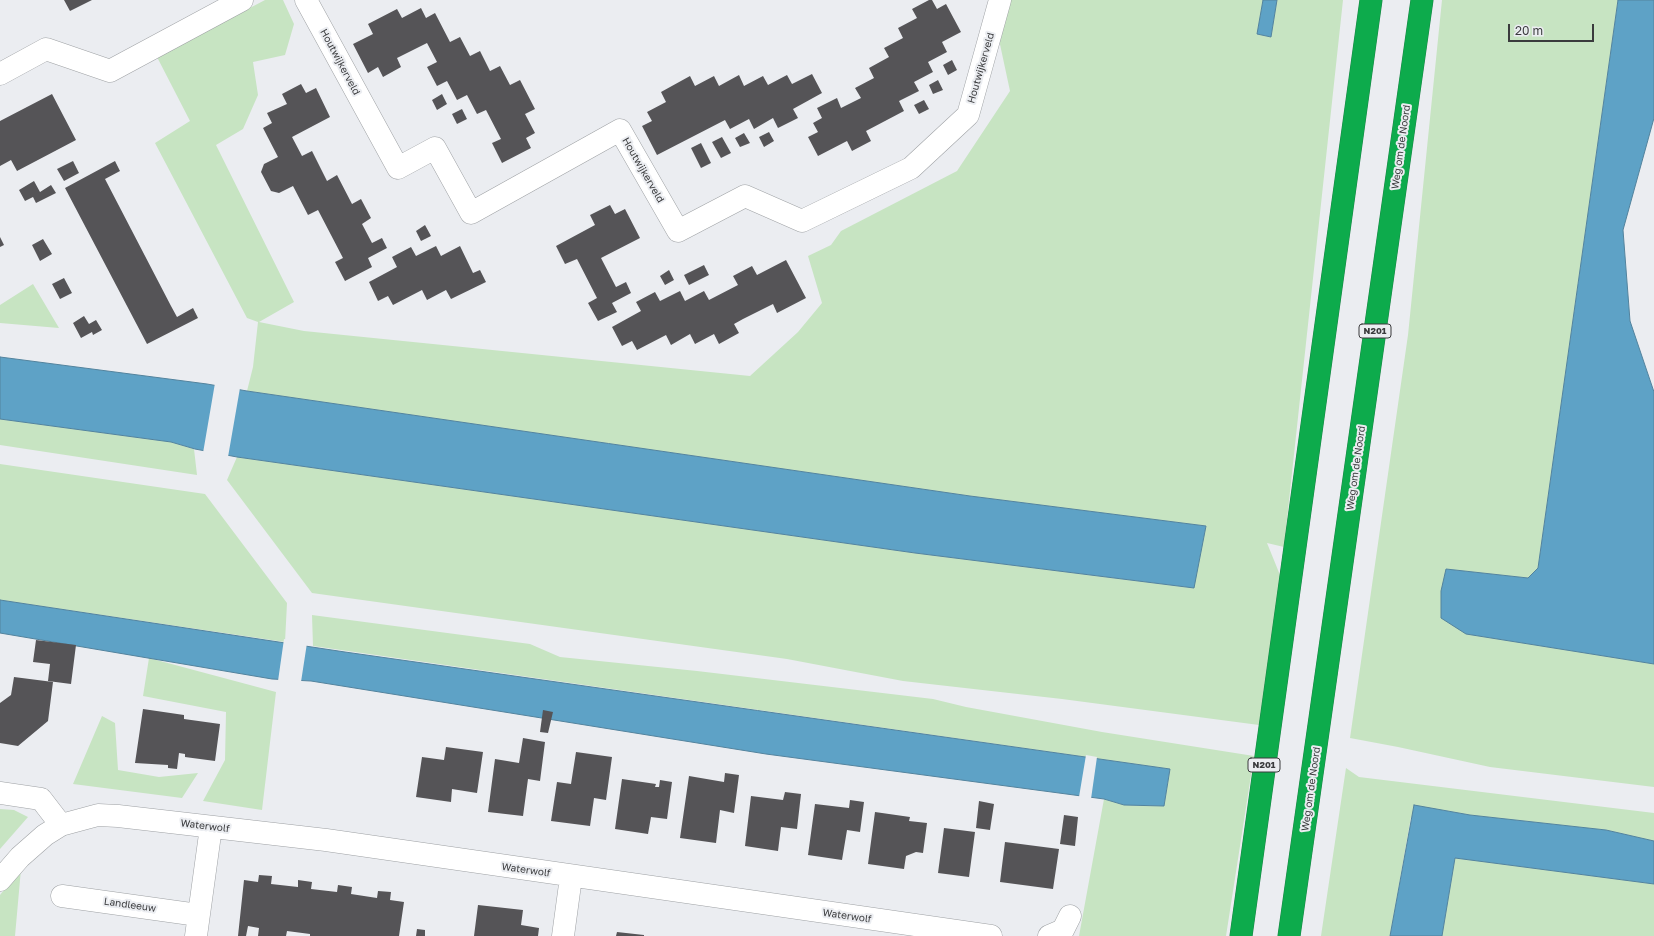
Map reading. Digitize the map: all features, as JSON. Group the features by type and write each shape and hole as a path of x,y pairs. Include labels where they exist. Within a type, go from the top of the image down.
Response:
{"highway":[{"name":"N201","path":"1241,936 1371,0"},
{"name":"Weg om de Noord","path":"1289,936 1422,0"}],"street":[{"path":"0,74 46,49 110,71 242,0"},
{"name":"Houtwijkerveld","path":"306,0 398,168 435,148 471,213 620,130 678,232 745,196 802,221 911,168 968,115 1000,0"},
{"path":"0,793 41,799 61,826"},
{"name":"Waterwolf","path":"0,880 20,857 45,835 61,826 98,815 326,840 571,877 991,936"},
{"name":"Landleeuw","path":"62,896 197,926 211,827"},
{"path":"563,936 571,877"},
{"path":"1049,936 1062,930 1070,916"}],"green space":[{"path":"265,0 283,0 294,24 285,55 253,62 258,95 243,129 216,145 294,302 259,322 304,331 750,376 798,332 822,303 808,256 831,245 841,231 957,171 1010,91 995,21 1003,0 1263,0 1257,34 1271,37 1277,0 1343,0 1284,547 1267,543 1280,575 1259,725 1062,699 903,681 787,659 312,593 227,480 237,457 915,553 1193,588 1206,526 970,496 247,391 253,367 258,322 247,318 155,143 190,121 157,57"},
{"path":"1442,0 1618,0 1538,568 1528,578 1446,569 1466,634 1654,664 1654,787 1490,767 1350,738 1408,335"},
{"path":"33,284 59,328 0,323 0,305"},
{"path":"0,419 171,442 194,449 197,475 0,445"},
{"path":"0,464 205,494 287,603 285,642 0,600"},
{"path":"312,615 530,644 560,657 697,671 933,699 966,707 1102,732 1254,756 1226,936 1079,936 1104,799 1124,805 1164,806 1170,769 313,646"},
{"path":"149,658 276,692 262,810 203,801 225,760 226,712 143,696"},
{"path":"102,716 115,723 118,770 159,777 198,773 182,798 73,784"},
{"path":"1346,768 1359,777 1654,813 1654,841 1606,830 1470,815 1442,810 1411,817 1390,936 1321,936"},
{"path":"0,809 14,810 28,817 0,849"},
{"path":"1455,858 1654,884 1654,936 1442,936"},
{"path":"21,869 15,936 0,936 0,895"}],"water":[{"path":"1263,0 1277,0 1271,37 1257,34"},
{"path":"1618,0 1654,0 1654,118 1623,230 1630,321 1654,392 1654,664 1466,634 1441,618 1441,591 1446,569 1528,578 1538,568"},
{"path":"0,357 207,384 970,496 1206,526 1194,588 915,553 237,457 195,449 171,442 0,419"},
{"path":"0,600 345,652 1170,769 1164,806 1124,805 1104,799 766,754 311,681 272,679 0,633"},
{"path":"1414,805 1470,815 1606,830 1654,841 1654,884 1455,858 1442,936 1390,936"}],"pier":[{"path":"215,383 240,388 228,457 203,453"},
{"path":"284,639 307,643 301,682 278,681"},
{"path":"1086,755 1097,757 1091,799 1079,797"}],"building":[{"path":"64,0 92,0 70,11"},
{"path":"929,0 932,0 937,9 946,4 961,32 942,42 947,52 928,62 933,72 914,82 919,91 899,101 904,111 866,131 871,141 852,151 847,141 818,156 808,137 818,132 813,123 822,118 817,108 837,98 841,108 861,98 855,88 874,78 869,68 889,57 884,48 903,38 898,28 917,18 912,9"},
{"path":"421,8 426,18 435,13 450,42 460,37 470,56 480,51 490,71 500,66 510,85 520,80 535,109 525,114 535,133 526,138 531,148 502,163 492,143 501,139 486,110 477,114 467,95 457,100 447,81 437,86 427,67 437,62 427,43 397,58 401,67 383,77 378,67 368,73 353,44 373,34 368,24 397,9 402,18"},
{"path":"952,60 957,70 948,75 943,65"},
{"path":"812,74 822,93 793,109 798,118 778,128 773,118 754,129 749,119 730,129 725,120 657,155 642,126 652,121 647,112 666,102 661,92 690,76 695,86 714,76 719,86 739,75 744,86 763,76 768,85 787,75 792,84"},
{"path":"938,80 943,90 933,94 929,85"},
{"path":"301,84 306,93 316,88 330,117 292,137 302,156 312,151 327,181 337,175 352,204 361,199 371,218 362,224 372,243 382,238 387,248 368,258 372,267 345,281 335,262 343,258 318,210 308,215 293,186 279,193 271,191 261,172 264,164 278,157 263,128 272,123 267,113 287,104 282,94"},
{"path":"52,94 76,140 17,171 11,160 0,166 0,121"},
{"path":"442,94 447,104 437,110 432,100"},
{"path":"924,100 929,109 919,114 914,105"},
{"path":"462,109 467,119 457,124 452,114"},
{"path":"769,132 774,141 764,147 759,137"},
{"path":"744,133 750,143 740,147 735,138"},
{"path":"722,137 731,153 721,158 712,142"},
{"path":"701,143 711,163 701,168 691,148"},
{"path":"73,161 79,173 64,181 57,169"},
{"path":"115,161 120,171 105,179 171,306 177,317 193,308 198,318 147,344 65,188"},
{"path":"34,181 40,192 51,185 56,193 36,203 33,197 25,201 19,190"},
{"path":"610,205 615,214 625,209 640,238 601,258 616,287 626,282 631,293 612,303 617,312 598,321 588,303 597,298 577,259 565,264 556,246 595,225 590,215"},
{"path":"425,225 431,236 421,241 416,231"},
{"path":"0,237 4,245 0,247"},
{"path":"43,239 52,254 40,261 32,245"},
{"path":"436,246 441,256 460,246 473,273 480,270 486,282 451,299 446,290 427,300 422,290 393,305 388,296 378,301 369,282 397,267 392,257 411,247 416,256"},
{"path":"786,260 806,298 777,313 773,304 743,319 734,324 739,333 719,344 714,334 695,344 690,334 671,345 666,335 637,350 632,341 622,346 612,327 641,311 636,302 655,292 660,301 680,291 685,301 704,291 709,300 738,285 733,276 752,266 757,275"},
{"path":"704,265 709,275 689,285 684,275"},
{"path":"669,270 674,280 665,285 660,276"},
{"path":"64,278 72,293 60,299 52,284"},
{"path":"84,316 89,324 96,320 102,330 93,335 92,332 81,338 73,323"},
{"path":"36,640 76,645 71,684 48,681 50,664 33,662"},
{"path":"14,677 53,682 48,721 18,746 0,743 0,703 11,695"},
{"path":"143,709 184,715 184,719 220,724 215,761 185,757 185,754 179,753 177,769 168,768 168,765 135,763"},
{"path":"543,710 553,712 548,733 540,732"},
{"path":"523,738 545,742 540,781 528,779 523,816 488,812 495,759 519,763"},
{"path":"446,747 483,752 477,793 452,789 451,802 416,797 422,757 444,760"},
{"path":"576,752 612,757 606,800 594,798 590,826 551,821 557,782 571,784"},
{"path":"725,773 739,775 734,813 720,810 716,843 680,838 689,776 724,782"},
{"path":"622,779 656,784 655,787 659,787 660,780 672,782 667,819 651,817 648,834 615,829"},
{"path":"785,792 801,794 797,829 781,827 778,851 745,846 751,796 783,800"},
{"path":"850,800 864,802 860,832 847,830 842,860 808,855 815,804 849,808"},
{"path":"979,801 994,804 990,830 976,828"},
{"path":"875,812 910,817 909,821 927,823 923,853 916,852 906,856 904,869 868,864"},
{"path":"1064,815 1078,817 1075,846 1060,844"},
{"path":"944,828 975,832 969,877 938,873"},
{"path":"1005,842 1059,849 1053,889 1000,882"},
{"path":"259,875 272,876 271,884 298,887 298,880 312,882 311,889 337,892 338,885 352,887 351,894 377,898 378,891 391,892 390,900 404,902 399,936 310,936 310,934 287,931 286,936 258,936 259,928 248,926 246,936 238,936 244,880 258,882"},
{"path":"478,905 523,910 521,925 539,928 538,936 474,936"},
{"path":"417,929 425,930 425,936 416,936"},
{"path":"617,932 644,935 644,936 616,936"}]}
